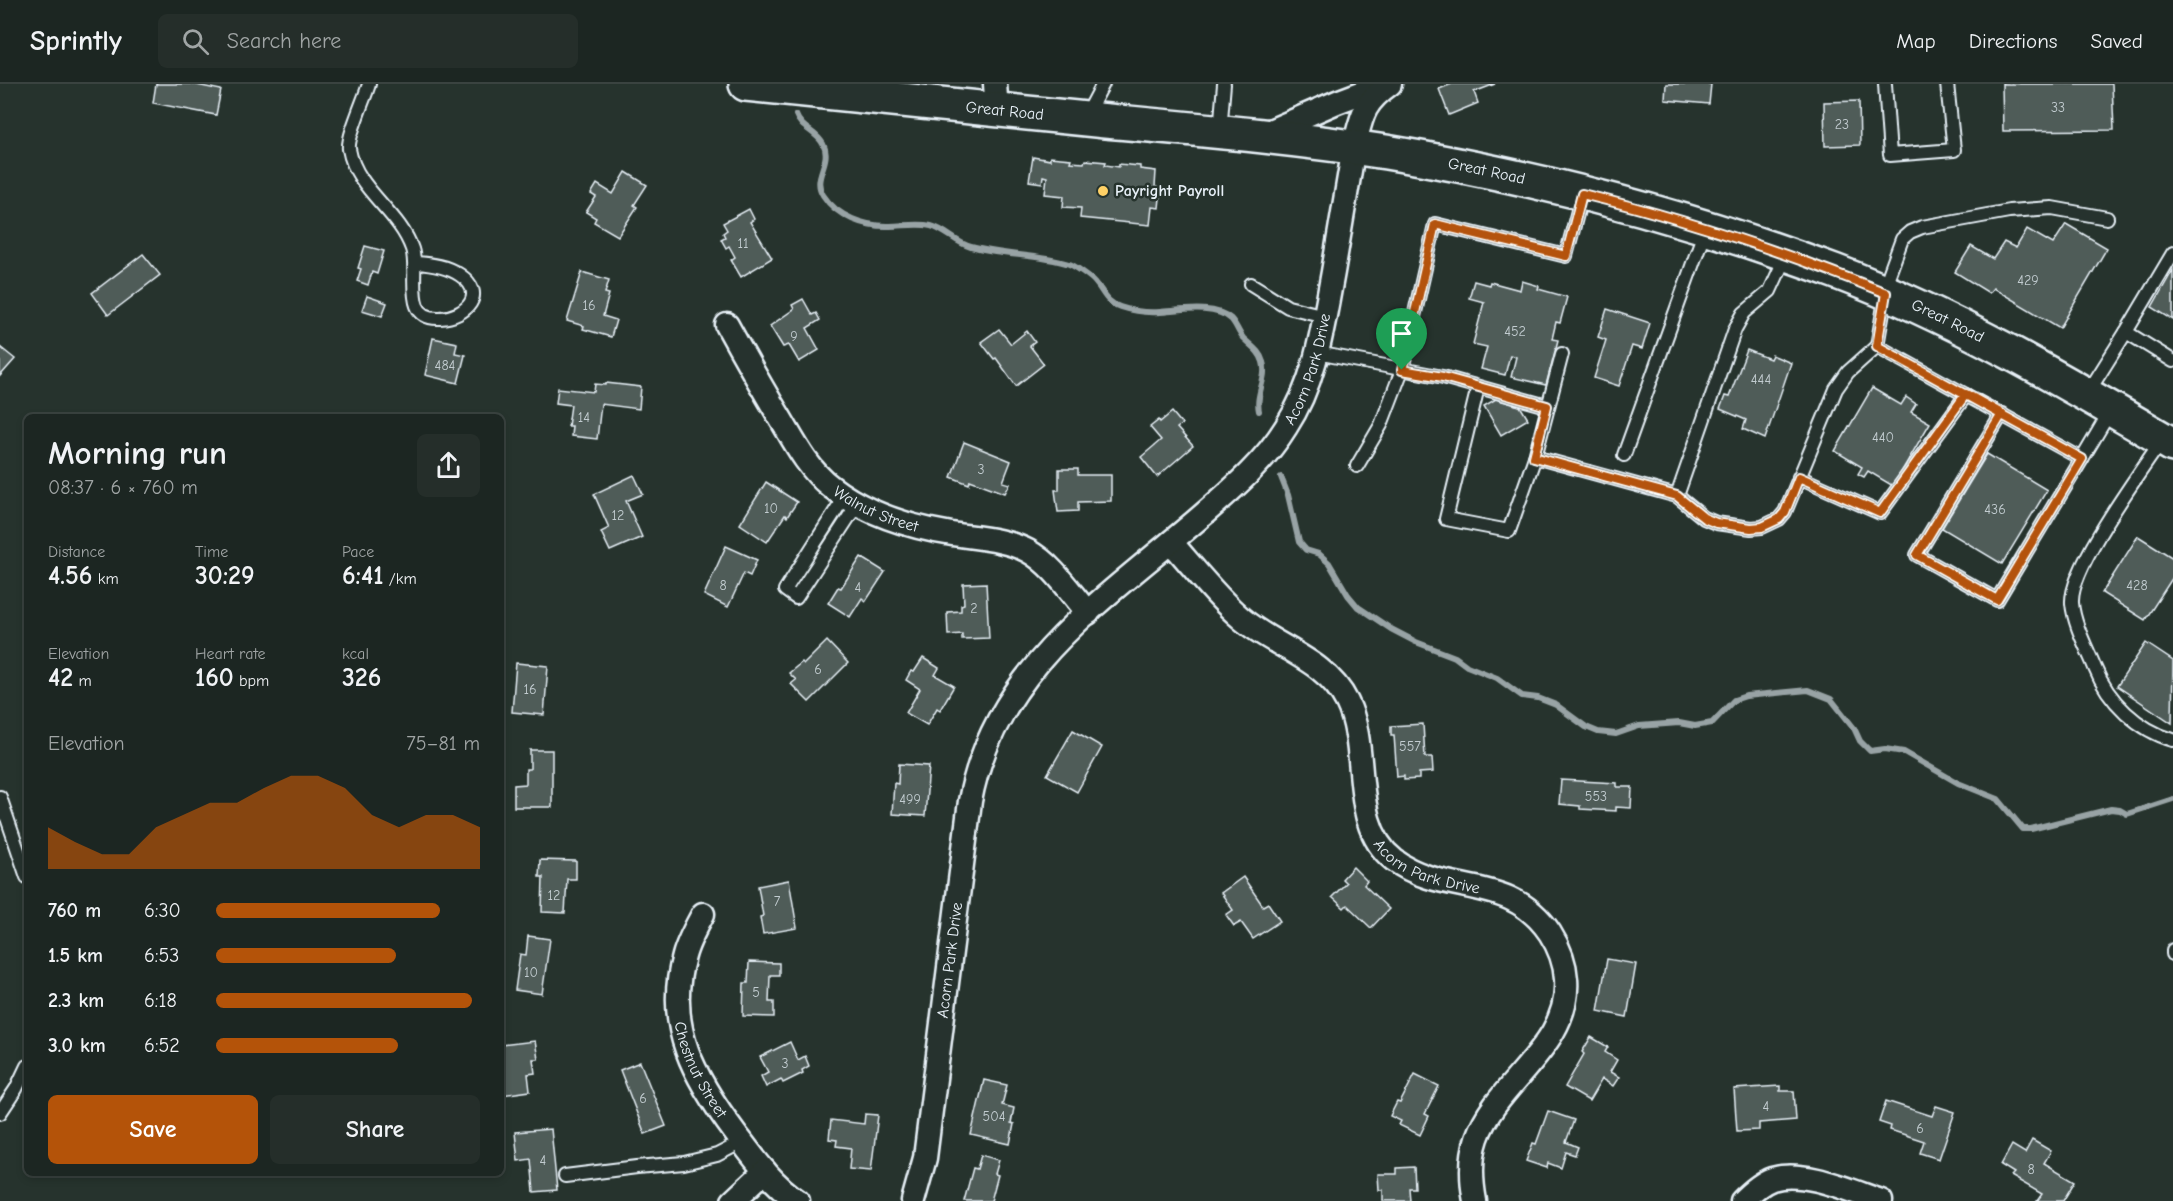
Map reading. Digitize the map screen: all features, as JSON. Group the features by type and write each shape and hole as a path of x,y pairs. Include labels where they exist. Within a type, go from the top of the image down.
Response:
{"main road":[{"name":"Great Road","path":"746,84 940,100 996,97 1084,119 1354,147 1470,168 1582,194 1668,216 1833,271 1885,292 1962,327 2168,442"}],"street":[{"path":"1260,136 1383,84"},
{"name":"Acorn Park Drive","path":"912,1201 920,1180 928,1136 974,779 982,755 998,718 1034,665 1088,613 1231,491 1268,452 1298,409 1317,353 1325,316 1354,147 1367,105 1374,95 1390,84"},
{"name":"Walnut Street","path":"728,325 804,459 829,485 851,500 893,521 937,532 997,541 1027,551 1041,560 1088,613"},
{"name":"Acorn Park Drive","path":"1172,542 1242,620 1326,673 1338,686 1347,702 1356,727 1370,826 1380,844 1392,858 1410,870 1429,878 1478,887 1518,901 1532,912 1556,943 1563,961 1566,980 1562,1013 1543,1047 1484,1123 1477,1138 1471,1171 1475,1201"},
{"name":"Chestnut Street","path":"703,914 684,955 680,974 678,1000 681,1029 689,1059 710,1098 742,1142 780,1187 798,1201"},
{"path":"733,1201 765,1171"},
{"path":"1742,1201 1756,1188 1772,1179 1790,1176 1808,1178 1881,1201"}],"lane":[{"path":"369,84 348,143 352,163 412,247 416,263 416,307 421,314 429,318 447,318 466,310 472,298 471,289 462,276 447,269 416,263"},
{"path":"1084,119 1102,84"},
{"path":"1220,132 1224,84"},
{"path":"1885,84 1890,155 1954,150 1947,84"},
{"path":"1357,466 1381,425 1402,370 1435,224 1566,256 1582,194"},
{"path":"1534,457 1677,496 1704,518 1716,523 1762,527 1779,519 1785,512 1836,389 1848,372 1877,346 1885,292 1902,239 1910,232 1922,227 2008,211 2052,208 2107,218"},
{"path":"1624,454 1705,229"},
{"path":"2002,414 1917,555 1997,600 2082,459 2099,402 2126,332 2173,253"},
{"path":"1677,496 1735,329 1744,313 1770,291 1786,256"},
{"path":"1251,284 1288,307 1325,316"},
{"path":"2126,332 2173,361"},
{"path":"1877,346 2082,459"},
{"path":"1317,353 1443,377 1547,406"},
{"path":"1478,387 1446,519 1509,531 1534,457 1562,354"},
{"path":"1799,477 1880,513 1966,394"},
{"path":"2168,442 2109,520 2077,575 2072,591 2072,605 2077,624 2101,683 2115,704 2139,722 2173,740"},
{"path":"851,500 796,598 784,591 851,500"},
{"path":"0,797 24,868"},
{"path":"0,1113 24,1072"},
{"path":"564,1176 684,1163 717,1155 742,1142"}],"building":[{"path":"156,84 192,84 221,90 216,115 153,103"},
{"path":"1452,84 1495,84 1474,92 1478,103 1449,115 1439,89"},
{"path":"1666,84 1711,84 1709,104 1665,100"},
{"path":"2002,84 2112,84 2114,130 2003,131"},
{"path":"1859,101 1860,145 1825,146 1824,102"},
{"name":"Payright Payroll","path":"1033,157 1050,160 1050,157 1071,159 1070,162 1084,163 1085,160 1106,162 1105,165 1140,166 1140,169 1156,171 1155,187 1161,188 1159,208 1152,207 1150,225 1080,218 1081,208 1063,207 1064,196 1045,194 1047,177 1043,176 1042,183 1029,181"},
{"path":"626,172 647,185 634,205 637,207 618,236 594,222 596,218 586,212 596,197 591,194 597,184 613,194"},
{"path":"749,209 754,219 750,222 772,258 741,277 731,260 735,257 729,246 726,248 721,239 725,237 723,233 727,230 723,223"},
{"path":"2066,224 2107,248 2060,328 1993,288 1989,293 1955,272 1971,246 1993,259 2004,242 2016,248 2027,229 2053,244"},
{"path":"365,246 384,251 377,274 372,272 368,285 357,281 361,269 358,268"},
{"path":"143,254 160,275 108,315 92,293"},
{"path":"2173,270 2173,320 2152,307"},
{"path":"582,272 609,280 605,293 609,294 603,316 616,320 611,337 583,329 584,326 567,321"},
{"path":"1474,281 1489,285 1490,282 1520,290 1522,281 1539,286 1538,289 1567,297 1560,323 1556,322 1552,339 1558,340 1546,385 1511,377 1516,357 1510,355 1505,375 1481,369 1487,347 1473,344 1484,302 1469,298"},
{"path":"367,296 387,303 382,316 362,310"},
{"path":"803,299 812,315 816,313 820,320 807,328 819,350 799,362 789,345 783,347 770,326 794,309 792,305"},
{"path":"1607,309 1650,323 1642,349 1632,346 1619,386 1594,378 1606,340 1598,337"},
{"path":"999,329 1011,344 1027,331 1035,342 1030,346 1044,364 1016,386 981,342"},
{"path":"433,338 457,343 455,353 465,355 458,383 425,375"},
{"path":"0,347 15,359 0,376"},
{"path":"1747,350 1770,359 1772,355 1791,363 1765,439 1743,429 1746,420 1720,409 1725,396 1729,397"},
{"path":"606,383 641,387 639,409 601,404 597,439 571,436 572,426 568,426 571,405 556,403 558,388 594,392 595,384 606,385"},
{"path":"1872,388 1901,405 1906,397 1916,404 1911,412 1930,423 1893,486 1868,471 1864,477 1858,474 1862,467 1835,451"},
{"path":"1496,399 1520,406 1528,419 1501,435 1484,406"},
{"path":"1172,412 1182,424 1177,428 1193,446 1157,477 1141,457 1161,440 1150,427"},
{"path":"964,442 1011,461 1003,482 1010,484 1005,493 970,480 969,484 951,477"},
{"path":"1987,454 2047,490 2002,564 1942,528"},
{"path":"1059,469 1078,469 1078,475 1111,475 1111,501 1078,502 1078,511 1058,512 1055,490 1059,490"},
{"path":"634,475 643,494 626,501 642,537 610,551 601,532 609,528 594,494"},
{"path":"766,482 797,502 767,542 740,524"},
{"path":"2138,536 2173,558 2173,577 2145,620 2102,593"},
{"path":"726,546 757,560 750,576 744,573 728,607 704,595"},
{"path":"861,557 885,572 866,601 862,598 850,617 828,603 838,587 841,588"},
{"path":"986,583 989,638 962,639 962,634 948,635 947,612 961,611 961,605 964,604 963,584"},
{"path":"827,641 848,663 809,702 791,684 796,680 789,673 802,662 804,664"},
{"path":"2146,643 2173,661 2172,723 2117,686"},
{"path":"923,658 939,668 935,675 954,686 940,710 937,708 927,725 906,713 920,689 906,680"},
{"path":"516,663 548,666 544,715 512,712"},
{"path":"1423,724 1425,757 1432,757 1433,772 1419,773 1419,779 1404,780 1404,776 1397,777 1394,735 1391,735 1391,726"},
{"path":"1073,730 1102,747 1077,792 1047,775"},
{"path":"530,750 552,750 552,807 514,807 514,785 526,784 526,769 530,769"},
{"path":"899,764 929,766 925,816 892,814 894,783 898,784"},
{"path":"1561,780 1617,783 1617,787 1632,787 1631,808 1616,807 1616,811 1580,809 1580,806 1559,804"},
{"path":"540,860 576,861 576,879 567,879 565,913 542,912 543,877 539,877"},
{"path":"1353,867 1367,881 1364,885 1389,909 1371,928 1347,905 1344,908 1332,897 1346,883 1342,879"},
{"path":"1243,877 1263,906 1268,903 1280,921 1253,939 1241,922 1234,926 1226,915 1233,910 1221,893"},
{"path":"789,880 797,928 763,934 760,917 763,916 758,886"},
{"path":"528,936 550,939 542,994 515,990 520,954 526,955"},
{"path":"1607,959 1636,964 1627,1017 1598,1011"},
{"path":"749,962 779,963 779,975 770,975 769,1002 774,1002 774,1017 743,1016 744,983 748,983"},
{"path":"1591,1037 1608,1047 1605,1052 1617,1060 1610,1072 1619,1077 1613,1086 1602,1079 1589,1101 1565,1087"},
{"path":"535,1041 538,1059 533,1059 535,1073 528,1074 530,1091 504,1095 504,1045"},
{"path":"790,1042 798,1060 805,1056 809,1066 802,1070 803,1073 783,1083 781,1079 766,1087 761,1076 768,1072 760,1057"},
{"path":"640,1062 666,1126 645,1134 620,1070"},
{"path":"1415,1074 1439,1086 1425,1114 1429,1116 1420,1135 1399,1125 1401,1121 1390,1116 1397,1102 1400,1103"},
{"path":"984,1080 1007,1085 1002,1105 1014,1108 1010,1144 971,1135"},
{"path":"1780,1086 1780,1091 1794,1091 1796,1120 1759,1123 1759,1130 1737,1131 1734,1089"},
{"path":"1886,1101 1932,1116 1936,1106 1955,1112 1939,1159 1920,1153 1924,1141 1890,1130 1891,1126 1879,1122"},
{"path":"1548,1111 1574,1120 1566,1142 1578,1147 1575,1155 1566,1152 1561,1168 1548,1163 1547,1168 1526,1161 1533,1143 1536,1144"},
{"path":"865,1114 878,1115 871,1171 849,1169 851,1148 836,1146 837,1140 829,1139 831,1120 864,1124"},
{"path":"551,1129 557,1190 534,1192 531,1159 518,1161 515,1132"},
{"path":"2032,1140 2051,1151 2044,1163 2075,1181 2063,1201 2037,1201 2042,1194 2011,1176 2014,1173 2001,1165 2012,1145 2025,1153"},
{"path":"981,1155 999,1160 995,1174 998,1175 991,1201 964,1201 973,1168 977,1169"},
{"path":"1414,1167 1415,1188 1409,1188 1410,1201 1383,1201 1383,1190 1379,1190 1378,1174 1397,1174 1397,1168"}],"waterway":[{"path":"796,115 801,124 817,136 823,144 826,157 819,182 823,195 836,209 852,219 881,226 931,226 971,247 1045,258 1069,264 1093,280 1111,302 1125,308 1150,312 1207,310 1224,314 1233,321 1243,338 1262,358 1264,374 1259,411"},
{"path":"1281,477 1288,495 1299,542 1306,550 1319,554 1329,563 1358,607 1416,642 1455,657 1467,666 1497,678 1522,696 1538,698 1556,705 1586,727 1598,732 1616,734 1639,726 1679,723 1695,726 1712,723 1734,700 1746,696 1808,690 1831,699 1854,728 1860,741 1870,751 1885,749 1904,752 1958,783 1998,799 2023,829 2111,809 2127,814 2173,799"}],"place":[{"name":"Payright Payroll","path":"1103,191"}],"route":[{"path":"1402,370 1435,224 1566,256 1582,194 1668,216 1833,271 1886,293 1877,346 2002,414 2082,459 1997,600 1917,555 2002,414 1966,394 1880,513 1799,477 1785,512 1779,519 1762,527 1751,528 1716,523 1704,518 1677,496 1534,457 1547,406 1443,377 1402,370"}]}
